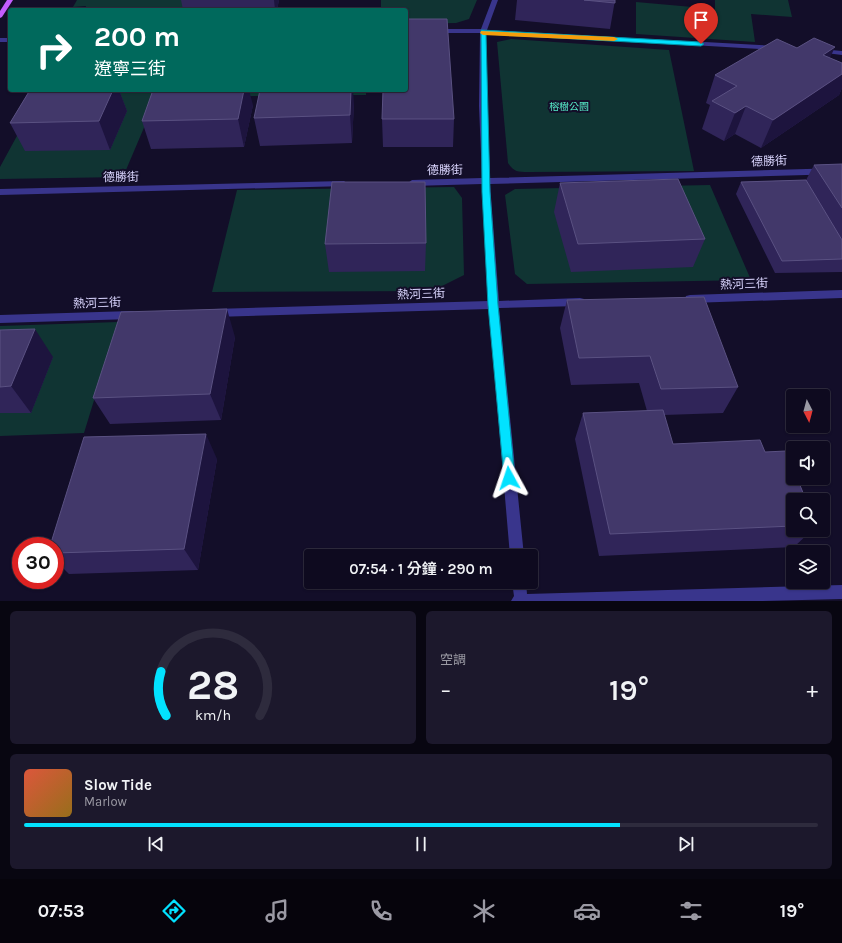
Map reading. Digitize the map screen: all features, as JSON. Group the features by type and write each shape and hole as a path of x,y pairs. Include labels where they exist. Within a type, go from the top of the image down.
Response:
{"main road":[{"path":"0,16 10,0"}],"street":[{"path":"495,0 483,32 486,181 493,305 516,549"},
{"path":"429,31 483,32 785,49"},
{"path":"813,50 842,53"},
{"name":"德勝街","path":"405,183 842,171"},
{"name":"德勝街","path":"0,192 350,184"},
{"name":"熱河三街","path":"683,299 842,294"},
{"name":"熱河三街","path":"207,313 588,302"},
{"name":"熱河三街","path":"0,319 143,315"},
{"path":"519,589 520,601 842,592"}],"green space":[{"path":"77,0 190,0 188,8 73,7"},
{"path":"381,0 477,0 469,19 456,23 408,24 408,8 381,8"},
{"path":"715,0 788,0 792,17 751,14 755,42 636,34 636,2 715,9"},
{"name":"榕樹公園","path":"511,39 669,50 694,171 519,172 514,170 508,163 497,42"},
{"path":"41,92 366,92 366,95 157,97 123,177 0,179 0,167"},
{"path":"710,185 751,280 527,284 515,274 505,195 515,189"},
{"path":"454,187 462,198 464,275 432,291 212,292 237,190"},
{"path":"118,322 84,433 0,436 0,326"}],"building":[{"path":"584,0 615,0 615,3"},
{"path":"408,19 447,19 454,119 382,119 383,92 408,92"},
{"path":"814,38 835,47 823,55 842,63 842,74 773,120 746,106 735,113 712,101 737,86 715,75 777,39 797,48"},
{"path":"29,92 112,92 99,121 10,123"},
{"path":"152,92 244,92 238,119 142,121"},
{"path":"260,92 351,92 350,115 254,118"},
{"path":"842,164 842,208 814,165"},
{"path":"678,179 705,239 578,244 560,183"},
{"path":"806,180 842,240 842,259 782,261 741,182"},
{"path":"332,182 425,182 426,243 325,244"},
{"path":"704,297 738,387 661,389 650,356 579,358 567,300"},
{"path":"227,309 210,394 93,398 121,312"},
{"path":"35,329 11,386 0,387 0,330"},
{"path":"663,410 673,444 760,440 765,452 786,451 786,485 800,485 803,493 786,493 786,526 610,534 583,413"},
{"path":"206,434 184,549 64,553 64,537 53,537 84,437"}],"slow traffic":[{"path":"483,33 614,39"}],"route":[{"path":"509,478 493,305 486,192 482,47 483,32 701,44"}]}
